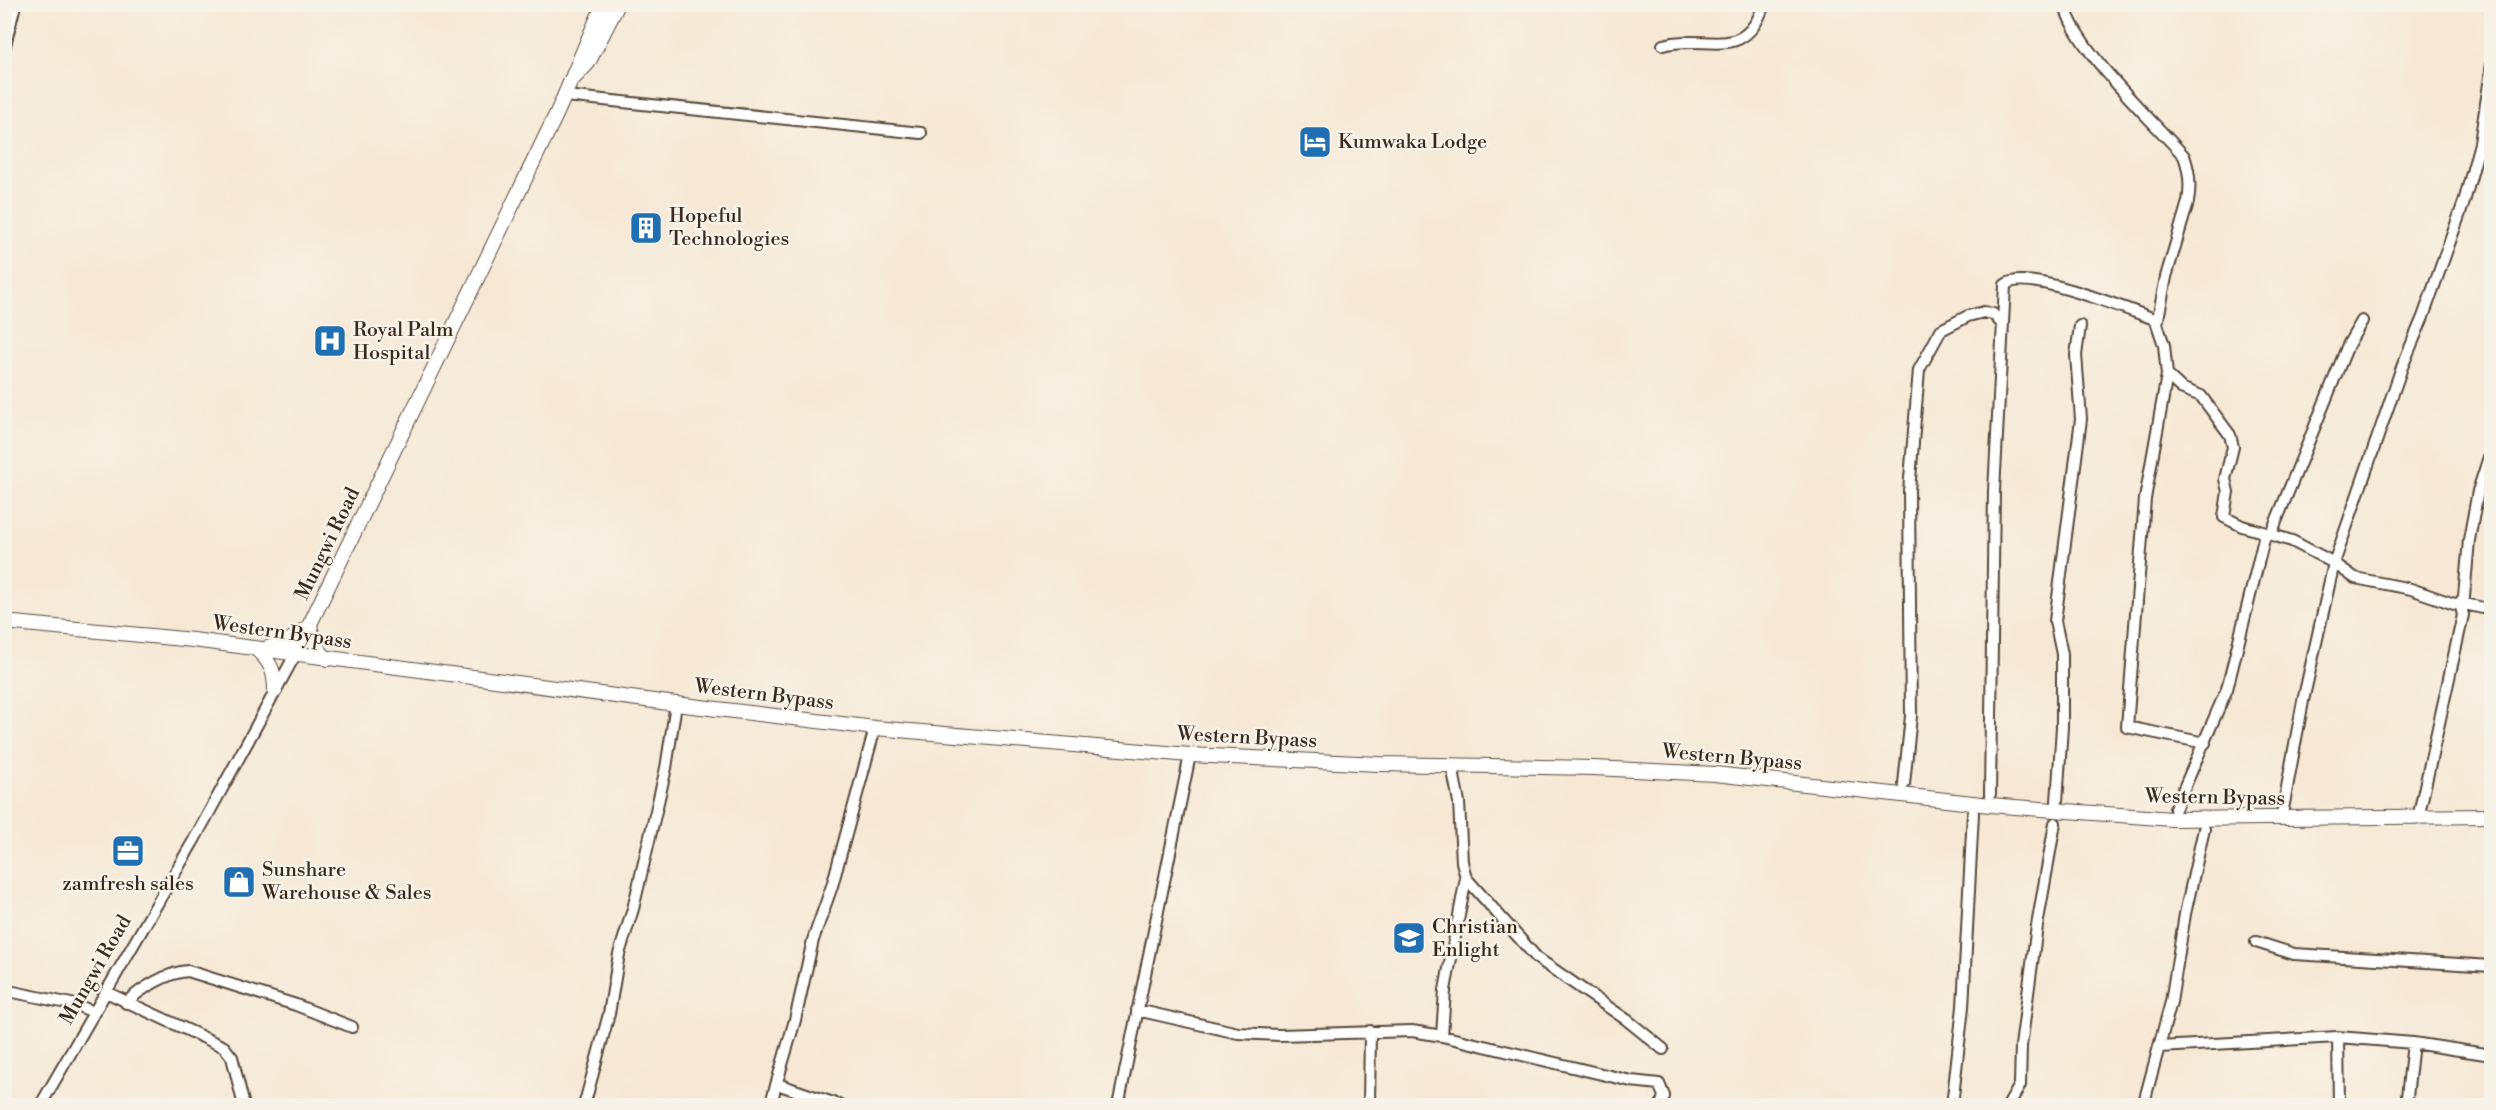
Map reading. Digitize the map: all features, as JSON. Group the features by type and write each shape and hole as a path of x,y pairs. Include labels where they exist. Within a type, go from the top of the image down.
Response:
{"main road":[{"name":"Mungwi Road","path":"295,655 434,372 565,96 578,59 604,4"},
{"name":"Mungwi Road","path":"572,80 588,63 618,4"},
{"name":"Western Bypass","path":"4,622 193,640 295,655 875,728 1190,755 1715,774 1990,805 2172,819 2492,816"},
{"path":"256,649 286,643 310,624 315,644 327,659"},
{"path":"256,649 268,660 275,675 275,691"}],"street":[{"path":"1663,45 1675,42 1716,45 1732,42 1748,33 1758,22 1764,4"},
{"path":"2066,4 2071,22 2105,71 2184,156 2189,168 2191,187 2188,202 2157,320 2164,345 2167,375 2145,499 2139,600 2127,727 2205,743"},
{"path":"4,49 15,5"},
{"path":"2283,809 2303,701 2334,563 2402,367 2423,317 2464,202 2480,143 2492,63"},
{"path":"565,96 921,133"},
{"path":"1990,794 1995,491 2005,285 2013,280 2028,280 2084,294 2157,320"},
{"path":"1904,784 1911,716 1909,491 1919,370 1941,330 1968,316 1984,312 1993,314 2003,325"},
{"path":"2175,809 2227,689 2264,539 2348,345 2362,321"},
{"path":"2057,802 2062,727 2062,654 2055,621 2080,428 2076,355 2080,326"},
{"path":"2167,375 2181,388 2201,396 2230,435 2233,447 2225,479 2228,492 2224,517 2242,526 2292,541 2334,563 2355,578 2412,589 2454,604 2460,603 2492,610"},
{"path":"2420,809 2463,615 2460,603 2464,597 2469,540 2478,491 2492,448"},
{"name":"Mungwi Road","path":"40,1106 194,840 295,655"},
{"path":"584,1106 609,1014 619,954 633,909 661,790 676,704"},
{"path":"770,1106 795,1020 813,940 832,886 875,728"},
{"path":"1118,1106 1190,755"},
{"path":"1442,1036 1445,990 1466,878 1462,862 1459,802 1452,766"},
{"path":"1952,1106 1963,1007 1973,813"},
{"path":"2008,1106 2020,1085 2021,1046 2037,926 2055,823"},
{"path":"2143,1106 2171,1002 2185,914 2204,829"},
{"path":"1466,878 1537,958 1628,1020 1663,1049"},
{"path":"2256,942 2294,954 2492,966"},
{"path":"126,1003 142,991 179,972 188,971 296,1005 352,1026"},
{"path":"4,990 76,1005 94,1012"},
{"path":"106,992 126,1003 208,1037 224,1047 232,1057 244,1106"},
{"path":"1137,1010 1238,1033 1280,1035 1412,1031 1442,1036 1631,1082 1659,1084 1664,1096 1661,1106"},
{"path":"1368,1106 1370,1031"},
{"path":"2159,1047 2338,1037 2413,1043 2492,1055"},
{"path":"2338,1037 2339,1106"},
{"path":"2406,1106 2413,1043"},
{"path":"777,1084 842,1106"}],"place":[{"name":"Kumwaka Lodge","path":"1315,142"},
{"name":"Hopeful Technologies","path":"646,228"},
{"name":"Royal Palm Hospital","path":"330,341"},
{"name":"zamfresh sales","path":"128,851"},
{"name":"Sunshare Warehouse & Sales","path":"239,882"},
{"name":"Christian Enlight","path":"1409,938"}]}
